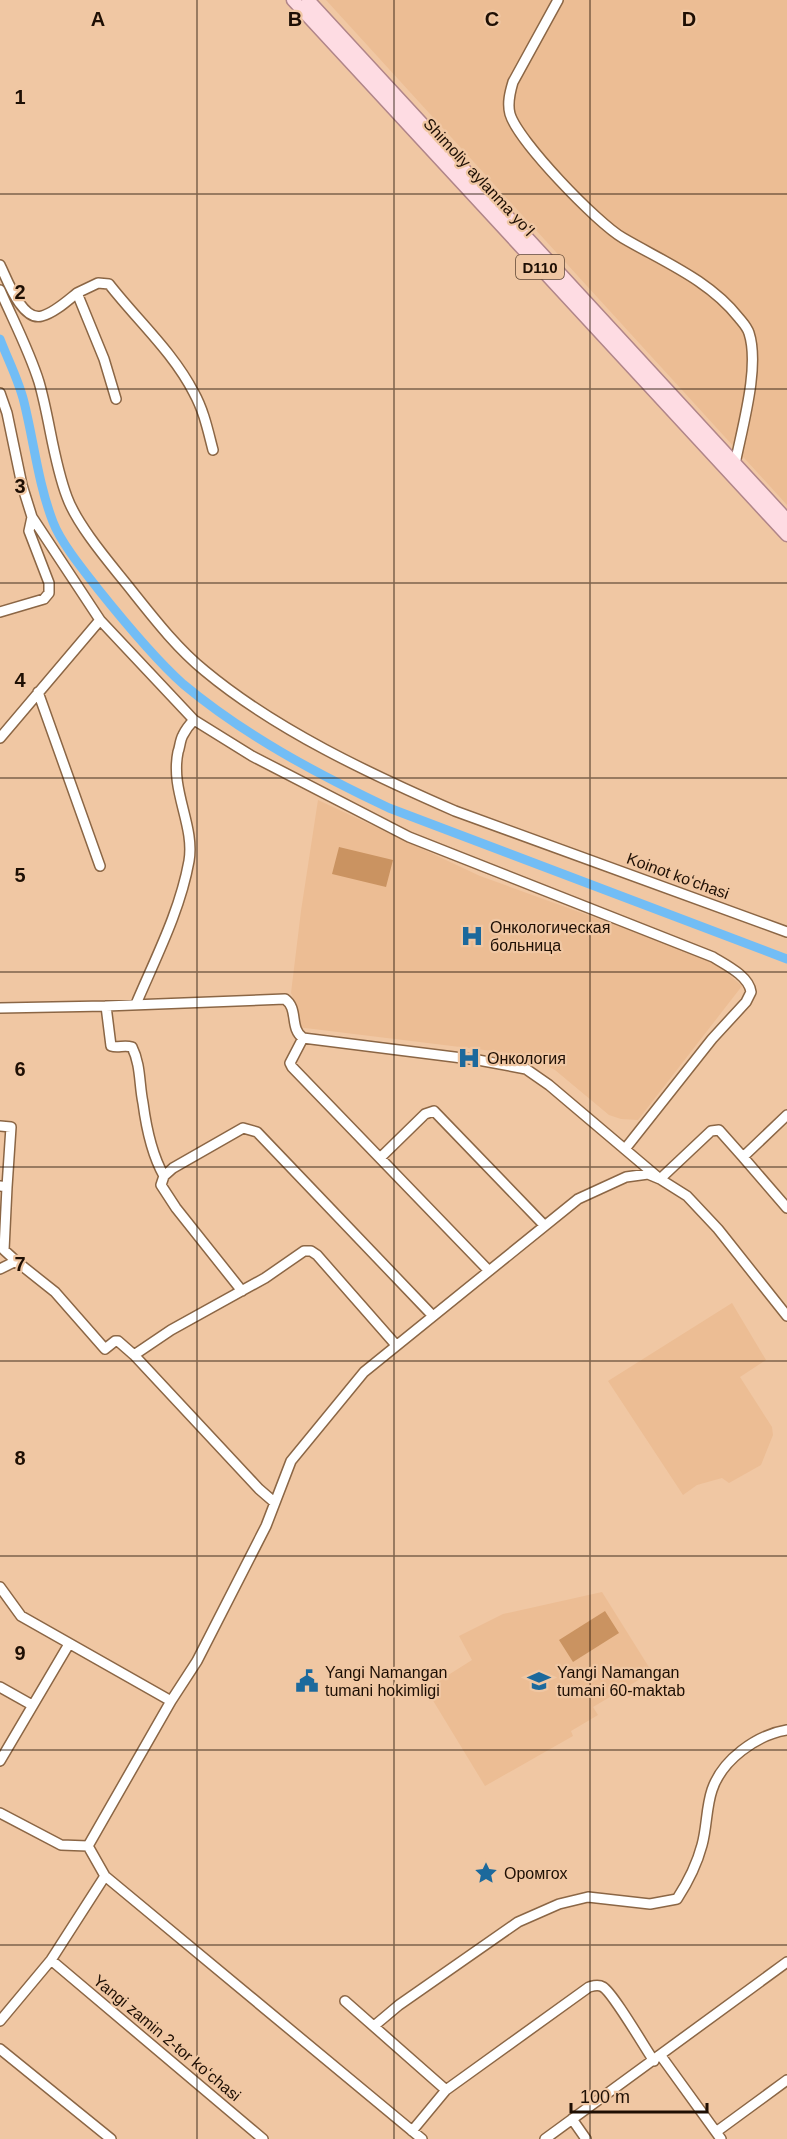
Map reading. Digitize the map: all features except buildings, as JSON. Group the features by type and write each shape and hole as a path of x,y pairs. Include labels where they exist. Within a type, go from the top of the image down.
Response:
{"main road":[{"name":"Shimoliy aylanma yoʻl","path":"293,0 324,26 787,520"},
{"name":"Shimoliy aylanma yoʻl","path":"308,0 324,26"},
{"name":"Shimoliy aylanma yoʻl","path":"483,197 787,535"}],"street":[{"path":"558,0 513,82 510,93 510,113 516,126 536,153 600,221 621,237 666,261 710,290 729,306 748,330 754,358 735,464"},
{"path":"0,265 23,309 33,317 47,314 77,293 98,283 109,284 184,375 207,424 213,450"},
{"name":"Koinot koʻchasi","path":"0,290 38,381 68,499 110,563 178,646 205,671 250,704 366,770 454,811 787,932"},
{"path":"77,293 104,360 116,399"},
{"path":"0,393 32,517 100,620 194,720 252,756 409,837 696,950 730,967 750,986 751,992 746,1002 712,1039 625,1149"},
{"path":"0,612 44,599 49,593 49,583 29,531 32,517"},
{"path":"0,738 100,620"},
{"path":"38,692 100,866"},
{"path":"136,1004 178,907 188,862 190,851 177,789 176,762 182,736 194,720"},
{"path":"0,1008 285,999 293,1008 295,1027 303,1038 478,1060 526,1069 549,1085 660,1179 687,1196 702,1210 787,1316"},
{"path":"106,1006 111,1046 132,1047 137,1057 143,1104 158,1166 164,1176"},
{"path":"303,1038 290,1063 292,1067 489,1271"},
{"path":"380,1158 425,1113 434,1111 544,1225"},
{"path":"744,1156 787,1115"},
{"path":"0,1126 11,1127 3,1187 2,1251 55,1292 105,1349 118,1341 134,1355 259,1489 274,1502"},
{"path":"242,1291 161,1185 164,1176 172,1168 243,1128 257,1132 432,1315"},
{"path":"660,1179 714,1129 722,1132 787,1208"},
{"path":"88,1846 197,1660 266,1526 291,1461 364,1372 578,1199 627,1177 648,1174 660,1179"},
{"path":"134,1355 171,1330 265,1278 300,1253 310,1251 330,1269 396,1345"},
{"path":"0,1269 16,1261"},
{"path":"0,1587 21,1616 171,1701"},
{"path":"0,1761 69,1644"},
{"path":"0,1687 32,1705"},
{"path":"374,2026 399,2005 518,1922 549,1908 588,1897 650,1904 677,1899 689,1881 702,1845 712,1791 721,1771 737,1753 775,1732 787,1730"},
{"path":"0,1813 61,1845 88,1846"},
{"path":"88,1846 105,1876 422,2139"},
{"path":"0,2021 51,1960 105,1876"},
{"name":"Yangi zamin 2-tor koʻchasi","path":"51,1960 262,2139"},
{"path":"545,2139 787,1962"},
{"path":"412,2131 446,2090 580,1993 596,1985 602,1986 614,2000 718,2136 787,2080"},
{"path":"345,2001 446,2090"},
{"path":"0,2049 111,2139"},
{"path":"572,2119 586,2139"}],"shaded area":[{"path":"326,0 787,0 787,505 503,194"},
{"name":"Онкологическая больница","path":"318,800 480,876 712,960 742,986 638,1120 621,1119 609,1115 555,1070 537,1060 509,1053 297,1027 296,1004 291,993"},
{"path":"339,847 393,860 386,887 332,874"},
{"path":"732,1303 766,1360 740,1377 772,1427 773,1435 761,1465 729,1483 722,1478 697,1485 683,1495 608,1381"},
{"name":"Yangi Namangan tumani 60-maktab","path":"602,1592 652,1672 593,1707 598,1715 571,1731 573,1736 485,1786 426,1689 472,1660 459,1636 503,1614"},
{"path":"605,1611 619,1633 573,1662 559,1640"}],"waterway":[{"path":"0,339 22,394 44,492 61,539 86,574 139,638 172,674 206,703 282,752 389,808 787,959"}],"place":[{"name":"Онкологическая больница","path":"472,936"},
{"name":"Онкология","path":"469,1058"},
{"name":"Yangi Namangan tumani hokimligi","path":"307,1681"},
{"name":"Yangi Namangan tumani 60-maktab","path":"539,1681"},
{"name":"Оромгох","path":"486,1873"}]}
